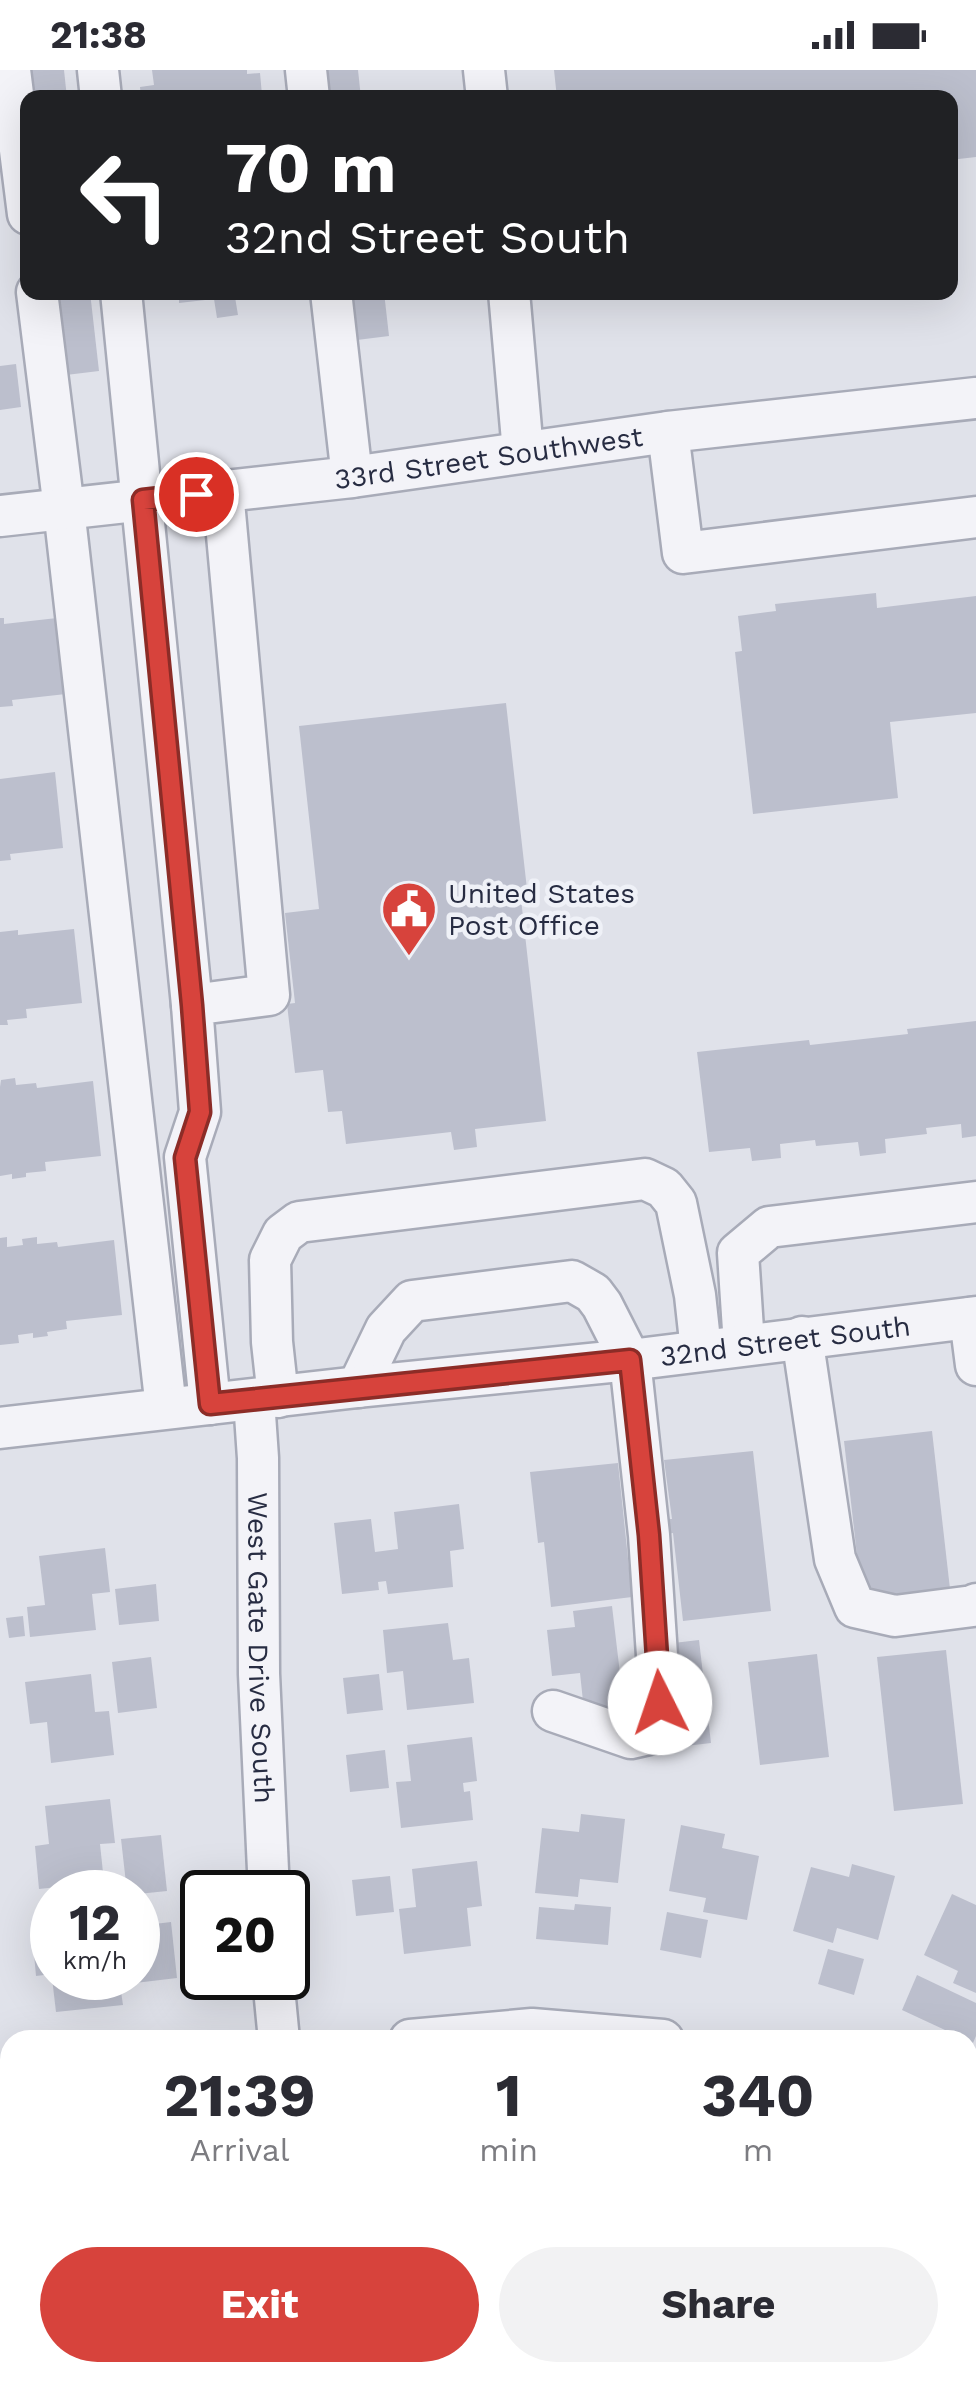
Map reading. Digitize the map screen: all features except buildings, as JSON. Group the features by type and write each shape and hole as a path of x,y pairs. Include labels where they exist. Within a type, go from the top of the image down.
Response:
{"street":[{"path":"10,70 20,150"},
{"path":"38,300 166,1408"},
{"path":"122,300 192,1005 200,1112 185,1158 210,1404"},
{"path":"332,300 352,477"},
{"path":"511,300 524,452"},
{"name":"33rd Street Southwest","path":"0,516 352,477 668,432 976,398"},
{"path":"668,432 682,553 976,517"},
{"path":"192,1005 269,995 222,491"},
{"name":"West Gate Drive South","path":"268,1870 259,1674 258,1458 272,1342 270,1260 283,1234 299,1222 645,1179 664,1188 676,1203 701,1350"},
{"path":"744,1344 738,1253 769,1226 976,1202"},
{"path":"358,1387 386,1329 412,1302 572,1281 593,1292 602,1305 630,1360 649,1535 662,1732 632,1738 553,1711"},
{"path":"973,1317 976,1365"},
{"name":"32nd Street South","path":"0,1428 630,1360 973,1317"},
{"path":"802,1337 835,1559 855,1606 895,1616 976,1604"},
{"path":"275,2000 278,2030"},
{"path":"512,2030 554,2030"}],"place":[{"name":"United States Post Office","path":"409,958"}],"route":[{"path":"196,494 143,500 200,1112 185,1158 210,1404 630,1360 649,1535 660,1703"}]}
